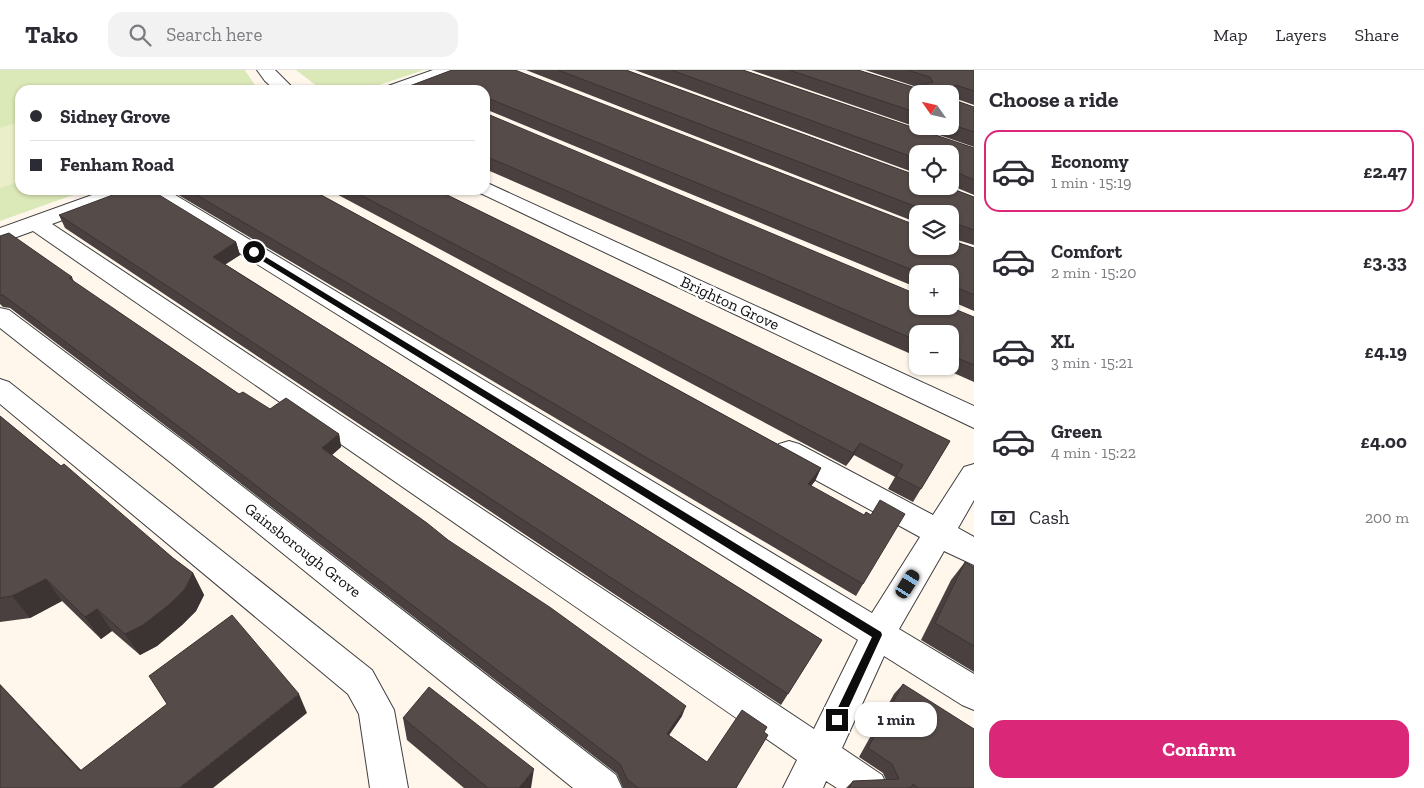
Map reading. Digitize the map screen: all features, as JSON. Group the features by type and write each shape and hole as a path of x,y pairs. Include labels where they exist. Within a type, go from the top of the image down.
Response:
{"street":[{"path":"266,70 281,85"},
{"path":"416,85 450,70"},
{"name":"Brighton Grove","path":"490,190 974,418"},
{"path":"0,236 112,195"},
{"path":"160,195 974,693"},
{"path":"36,223 869,788"},
{"name":"Gainsborough Grove","path":"0,316 341,580 603,788"},
{"path":"7,406 360,682 376,710 389,788"},
{"path":"764,438 974,552"},
{"path":"802,788 821,754 878,635 974,475"}],"green space":[{"path":"0,70 245,70 255,85 15,85 15,195 73,195 0,221"},
{"path":"296,70 424,70 379,85 316,85"},
{"path":"15,124 15,183 0,188 0,128"}],"building":[{"path":"452,70 515,70 909,223 909,255 959,255 959,243 974,248 974,295 959,288 959,265 909,265 909,269 490,99 490,85 412,85"},
{"path":"558,70 626,70 909,173 909,195 959,195 959,191 974,197 974,230 959,225 959,205 912,205"},
{"path":"671,70 743,70 909,126 909,135 936,135 974,148 974,180 959,173 959,145 909,145 909,156"},
{"path":"789,70 858,70 909,86 909,110"},
{"path":"907,70 974,70 974,91 959,85 925,85 933,82 930,77"},
{"path":"959,102 974,107 974,132 959,127"},
{"path":"490,115 909,291 909,315 959,315 959,311 974,317 974,365 959,359 959,325 909,325 909,337 490,158"},
{"path":"113,195 159,195 236,242 213,257 822,640 788,694 59,215"},
{"path":"197,195 321,195 821,468 808,484 864,515 866,512 871,515 880,500 905,514 863,584"},
{"path":"361,195 447,195 950,441 921,489 896,476 903,465 860,443 853,453"},
{"path":"9,233 72,277 69,278 239,394 243,392 270,409 286,398 339,434 322,448 448,540 551,608 686,706 667,734 707,762 742,710 767,727 764,732 768,735 736,788 638,788 627,779 620,764 186,432 3,295 0,295 0,236"},
{"path":"0,416 61,466 64,464 193,573 185,589 170,604 143,625 125,634 97,609 85,617 46,579 12,596 0,598"},
{"path":"965,562 974,567 974,646 935,623"},
{"path":"232,615 299,694 179,788 0,788 0,685 80,771 167,704 149,676"},
{"path":"903,684 974,729 974,788 918,788 913,784 911,788 849,788 853,781 899,779 892,764 868,748"},
{"path":"429,687 534,769 519,788 488,788 403,718"}],"route":[{"path":"254,252 878,635 837,720"}]}
